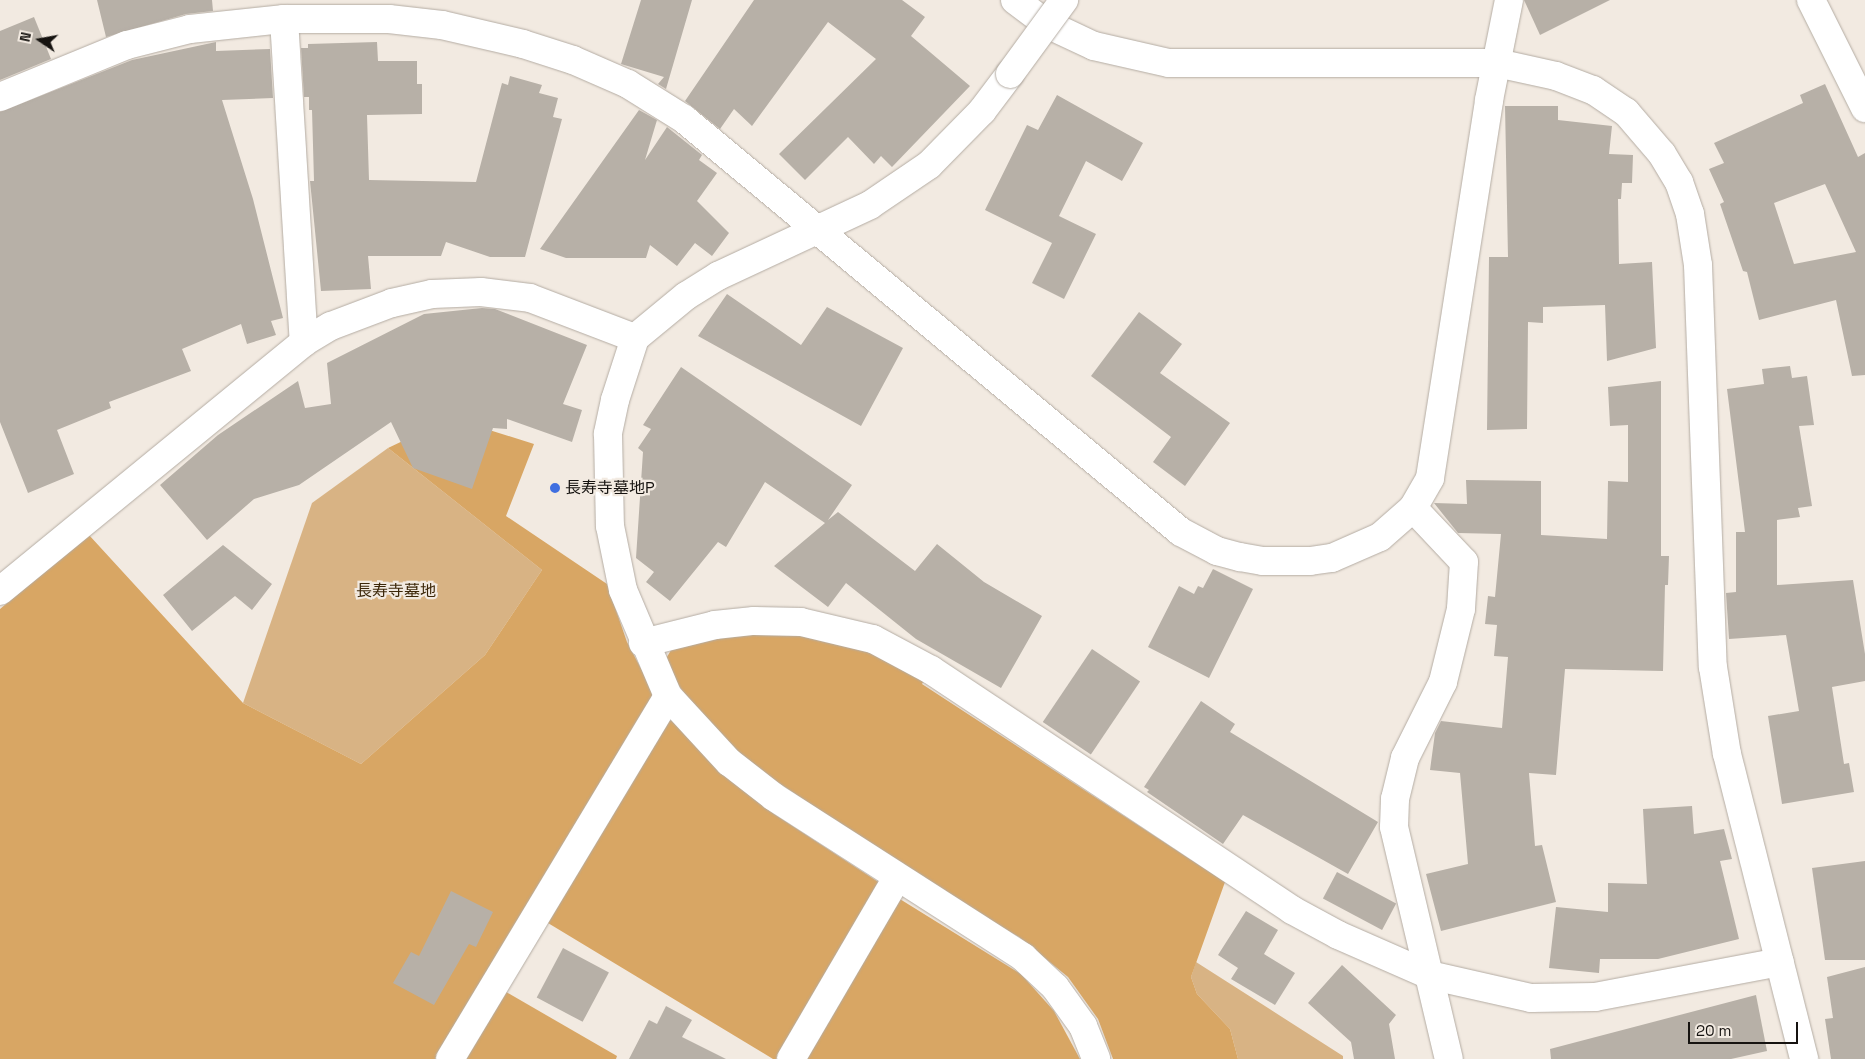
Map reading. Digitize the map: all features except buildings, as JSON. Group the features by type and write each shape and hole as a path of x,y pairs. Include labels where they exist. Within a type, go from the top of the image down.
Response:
{"street":[{"path":"1015,0 1047,24 1094,46 1169,63 1497,63 1556,76 1593,90 1626,112 1662,154 1679,182 1690,214 1698,265 1713,667 1727,754 1804,1059"},
{"path":"1064,0 982,111 929,165 870,205 718,276 686,296 635,338 614,400 608,434 608,480 610,526 623,590 643,643 668,696 729,762 774,797 896,879 1023,957 1054,987 1077,1018 1096,1059"},
{"path":"0,97 127,45 190,29 284,18 389,19 442,25 523,44 572,60 628,84 684,119 820,230 1181,532 1217,551 1263,561 1332,558 1380,537 1414,508 1430,478 1438,445 1497,63 1500,32 1509,0"},
{"path":"1811,0 1865,108"},
{"path":"284,18 304,342"},
{"path":"0,591 304,342 330,326 392,303 432,294 481,292 530,298 635,338"},
{"path":"1414,508 1464,562 1461,609 1443,682 1405,758 1395,799 1394,827 1449,1059"},
{"path":"643,643 715,625 754,621 800,622 873,639 931,670 1292,910 1338,935 1429,975 1530,998 1595,997 1780,962"},
{"path":"450,1059 668,696"},
{"path":"791,1059 896,879"}],"green space":[{"name":"長寿寺墓地","path":"388,448 542,570 485,655 361,764 243,703 312,503"},
{"path":"1196,962 1343,1056 1343,1059 1238,1059 1230,1029 1197,994 1191,977"}],"shaded area":[{"path":"451,418 534,444 506,516 607,584 627,642 656,697 437,1059 0,1059 0,609 89,535 243,703 361,764 485,655 542,570 388,448"},
{"path":"766,629 849,640 926,677 922,684 1225,882 1191,977 1197,994 1230,1029 1238,1059 1113,1059 1098,1019 1068,977 1019,937 948,896 749,763 716,731 681,689 664,662 674,645"},
{"path":"674,720 723,774 774,814 883,885 781,1059 773,1059 543,920 659,723"},
{"path":"895,896 1021,974 1054,1011 1080,1059 801,1059"},
{"path":"501,989 617,1056 616,1059 460,1059"}],"place":[{"name":"長寿寺墓地P","path":"555,488"}]}
